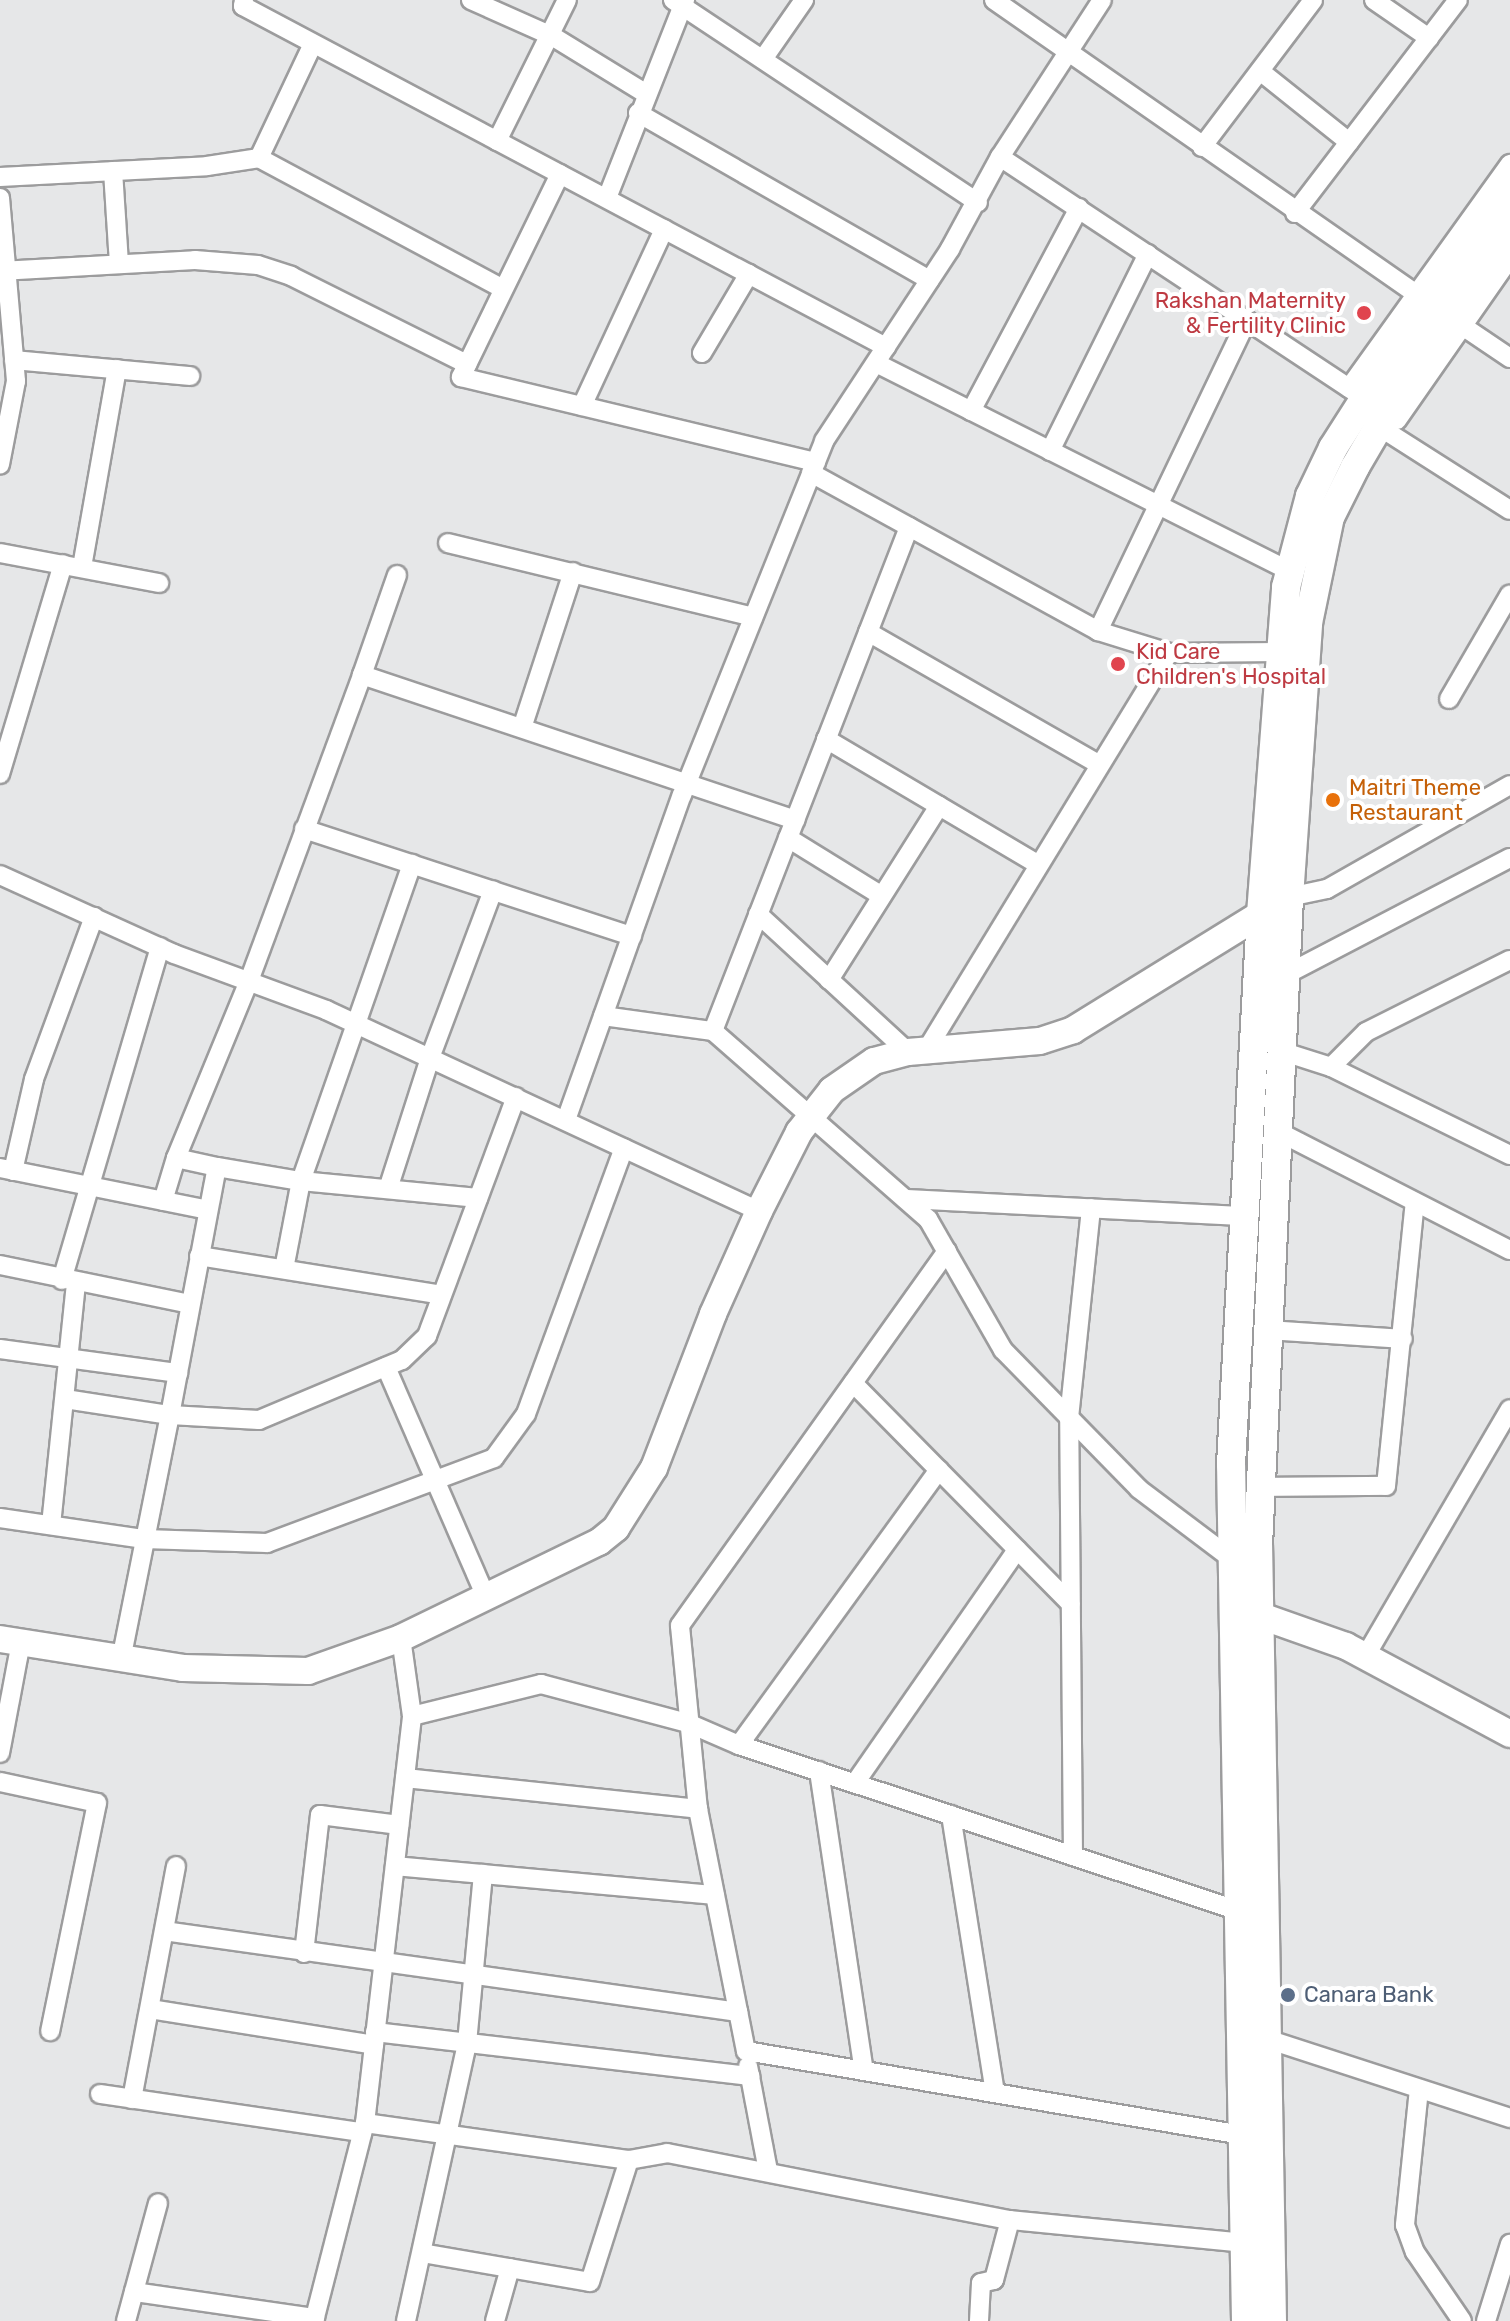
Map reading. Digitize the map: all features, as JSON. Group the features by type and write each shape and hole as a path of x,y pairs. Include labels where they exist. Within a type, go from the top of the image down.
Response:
{"main road":[{"path":"1272,2321 1267,2039 1247,1616 1232,1559 1231,1465 1247,1216 1261,914 1290,571 1310,496 1357,393 1510,190"},
{"path":"1246,2321 1239,1911 1247,1616 1261,1487 1289,897 1316,566 1330,517 1384,429 1436,329 1510,225"}],"street":[{"path":"244,0 243,6 313,44 749,274 971,411 1290,571"},
{"path":"471,0 552,36 645,93"},
{"path":"497,141 552,36 567,0"},
{"path":"763,59 804,0"},
{"path":"994,0 1295,213 1415,293"},
{"path":"566,1120 687,782 814,467 978,203 1000,157 1102,0"},
{"path":"1202,147 1313,0"},
{"path":"1374,0 1429,38"},
{"path":"1295,213 1458,0"},
{"path":"607,198 680,2 978,203"},
{"path":"259,158 313,44"},
{"path":"1260,71 1349,142"},
{"path":"638,113 930,280"},
{"path":"1000,157 1357,393 1415,293 1510,164"},
{"path":"0,177 259,158 503,289"},
{"path":"113,171 119,264"},
{"path":"560,174 461,377 814,467 909,527 1098,631 1169,653 1281,652"},
{"path":"0,198 3,271 16,381 0,464"},
{"path":"971,411 1079,208"},
{"path":"582,406 664,229"},
{"path":"1050,451 1148,254"},
{"path":"1510,258 1384,429 1510,510"},
{"path":"3,271 218,260 274,270 467,364"},
{"path":"702,353 749,274"},
{"path":"1098,631 1155,503 1247,320"},
{"path":"1461,325 1510,358"},
{"path":"14,360 190,376"},
{"path":"82,567 117,369"},
{"path":"713,1031 909,527"},
{"path":"448,543 753,617"},
{"path":"0,553 159,583"},
{"path":"0,774 63,564"},
{"path":"522,728 573,572"},
{"path":"163,1201 176,1158 249,981 397,575"},
{"path":"1449,699 1505,616 1510,594"},
{"path":"868,632 1100,765"},
{"path":"917,1051 1039,865 1169,653"},
{"path":"362,675 795,820"},
{"path":"826,739 1039,865"},
{"path":"0,1753 11,1641 121,1660 244,1672 308,1671 401,1638 487,1599 599,1542 638,1497 759,1211 811,1116 832,1090 874,1061 917,1051 1040,1041 1073,1030 1289,897 1327,889 1510,785"},
{"path":"829,980 939,806"},
{"path":"304,829 632,936"},
{"path":"788,838 882,896"},
{"path":"1287,974 1510,858"},
{"path":"284,1269 301,1181 412,864"},
{"path":"0,875 160,947 355,1023 759,1211"},
{"path":"388,1189 430,1058 493,890"},
{"path":"758,914 829,980 917,1051"},
{"path":"94,917 34,1079 6,1169 208,1210"},
{"path":"51,1525 69,1358 69,1281 89,1185 160,947"},
{"path":"1331,1067 1366,1032 1510,960"},
{"path":"603,1016 713,1031 928,1219 1003,1350 1139,1489 1232,1559"},
{"path":"1284,1052 1331,1067 1510,1155"},
{"path":"65,1399 170,1415 259,1420 386,1367 427,1336 516,1097"},
{"path":"1279,1132 1510,1250"},
{"path":"0,1518 144,1539 267,1543 494,1458 526,1414 624,1148"},
{"path":"176,1158 301,1181 478,1198"},
{"path":"121,1660 217,1167"},
{"path":"906,1199 1247,1216"},
{"path":"1261,1487 1386,1486 1415,1202"},
{"path":"1073,1856 1069,1418 1091,1208"},
{"path":"768,2171 698,1809 680,1626 947,1251"},
{"path":"199,1256 442,1295"},
{"path":"0,1265 190,1304"},
{"path":"1269,1330 1403,1339"},
{"path":"0,1349 178,1373"},
{"path":"386,1367 487,1599"},
{"path":"853,1383 1071,1604"},
{"path":"1365,1657 1510,1409"},
{"path":"739,1745 939,1470"},
{"path":"855,1783 1017,1550"},
{"path":"1247,1616 1365,1657 1510,1734"},
{"path":"134,2292 315,2319 364,2128 412,1716 401,1638"},
{"path":"412,1716 541,1684 688,1723 739,1745 1239,1911"},
{"path":"819,1771 864,2071"},
{"path":"405,1778 698,1809"},
{"path":"0,1782 97,1803 50,2031"},
{"path":"304,1953 320,1815 399,1825"},
{"path":"951,1815 995,2093"},
{"path":"132,2099 176,1866"},
{"path":"395,1866 715,1895"},
{"path":"406,2321 450,2135 467,2043 483,1874"},
{"path":"164,1931 383,1965 738,2012"},
{"path":"150,2009 374,2039 467,2043 750,2076"},
{"path":"1267,2039 1510,2118"},
{"path":"746,2051 1242,2135"},
{"path":"1419,2089 1405,2225 1415,2252 1462,2321"},
{"path":"100,2094 364,2128 450,2135 629,2160 667,2153 1010,2220 1244,2243"},
{"path":"422,2253 590,2282 629,2160"},
{"path":"126,2321 158,2203"},
{"path":"979,2321 981,2283 994,2280 1010,2220"},
{"path":"1486,2321 1510,2244"},
{"path":"495,2321 510,2268"}],"place":[{"name":"Rakshan Maternity & Fertility Clinic","path":"1364,313"},
{"name":"Kid Care Children's Hospital","path":"1118,664"},
{"name":"Maitri Theme Restaurant","path":"1333,800"},
{"name":"Canara Bank","path":"1288,1995"}]}
